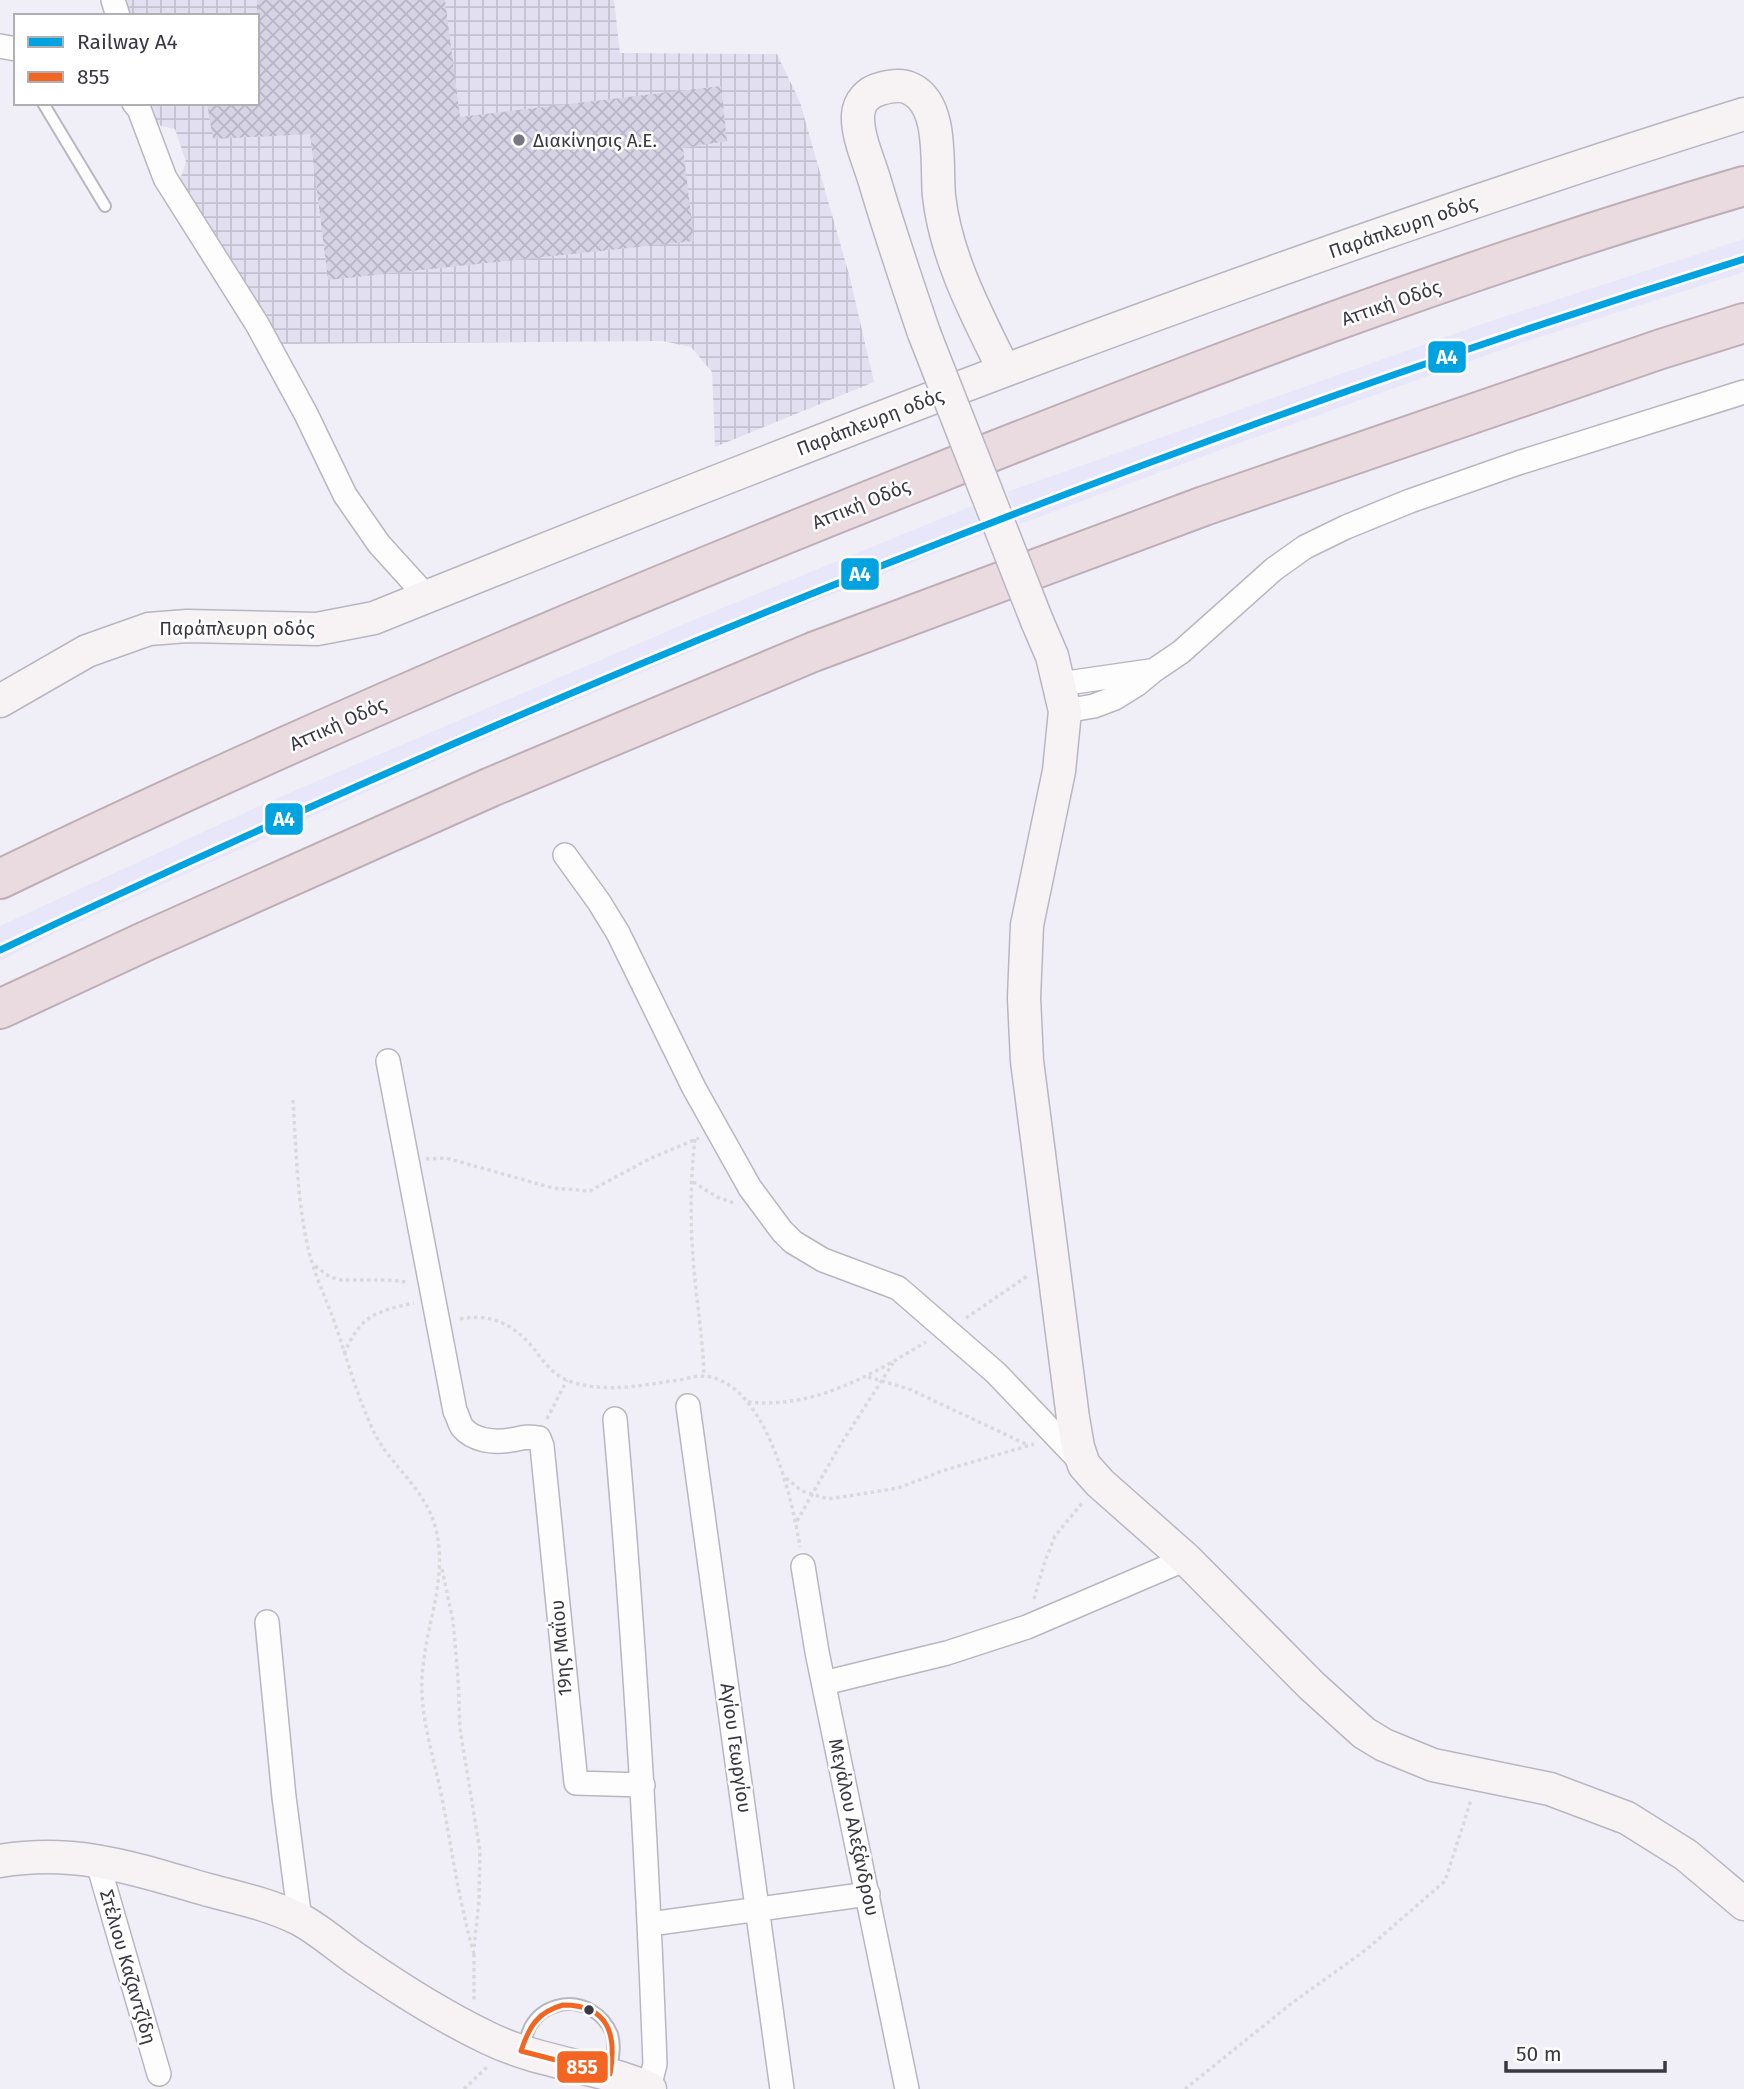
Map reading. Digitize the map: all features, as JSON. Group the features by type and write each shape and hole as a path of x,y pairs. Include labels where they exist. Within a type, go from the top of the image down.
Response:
{"highway":[{"name":"Αττική Οδός","path":"0,879 441,677 687,573 1170,381 1612,224 1744,186"},
{"path":"0,1009 146,940 491,787 813,652 1204,506 1744,323"}],"street":[{"path":"1004,370 967,294 946,236 938,187 936,135 930,108 920,94 908,87 891,86 875,90 862,100 858,114 860,135 924,333 1052,656 1063,697 1059,771 1027,925 1024,959 1027,1061 1073,1418 1084,1465"},
{"path":"136,105 165,178 257,324 306,414 345,495 379,544 426,597"},
{"name":"Παράπλευρη οδός","path":"0,701 87,651 149,629 187,626 317,629 374,618 1004,370 1206,295 1577,166 1744,114"},
{"path":"1063,697 1153,671 1181,652 1274,569 1305,547 1346,527 1518,463 1744,392"},
{"path":"565,855 618,933 694,1088 750,1188 767,1213 793,1242 822,1260 898,1288 948,1330 996,1373 1100,1483 1186,1559 1312,1686 1364,1733 1384,1745 1420,1760 1550,1788 1627,1818 1686,1855 1744,1904"},
{"path":"388,1060 456,1412 463,1427 476,1437 494,1441 526,1436 540,1442"},
{"name":"Αγίου Γεωργίου","path":"688,1406 782,2089"},
{"path":"0,1861 47,1856 115,1863 271,1907 300,1920 401,1989 472,2030 513,2048 610,2074 650,2088 655,2064 643,1785 633,1620 615,1419"},
{"name":"19ης Μαΐου","path":"540,1442 576,1783 643,1785"},
{"path":"824,1682 947,1653 1027,1627 1186,1559"},
{"name":"Μεγάλου Αλεξάνδρου","path":"803,1566 907,2089"},
{"path":"267,1622 284,1797 300,1920"},
{"name":"Στέλιου Καζαντζίδη","path":"97,1860 159,2074"},
{"path":"650,1924 868,1894"}],"lane":[{"path":"44,105 105,206"},
{"path":"513,2048 548,2008 566,2003 581,2004 601,2016 612,2035 614,2048 610,2074"}],"path":[{"path":"293,1100 300,1201 307,1245 372,1429 385,1451 425,1501 435,1526 453,1621 460,1729 480,1852 472,2030"},
{"path":"409,1161 446,1158 553,1188 590,1191 649,1159 718,1130"},
{"path":"695,1139 693,1266 701,1323 704,1376"},
{"path":"693,1182 717,1197 767,1213"},
{"path":"748,1402 768,1404 819,1396 866,1377 948,1330 1053,1258"},
{"path":"314,1265 330,1277 341,1280 387,1280 434,1304 472,1317 491,1317 512,1328 531,1345 546,1365 567,1380 613,1390 704,1376 720,1380 741,1392 765,1433 783,1476 796,1523 803,1566"},
{"path":"344,1354 362,1322 386,1309 434,1304"},
{"path":"796,1523 894,1361"},
{"path":"866,1377 909,1389 1029,1445"},
{"path":"540,1442 567,1380"},
{"path":"783,1476 802,1491 828,1499 898,1488 942,1471 1056,1437"},
{"path":"1027,1627 1044,1564 1055,1536 1082,1504 1086,1490 1084,1465"},
{"path":"440,1560 439,1586 424,1658 422,1691 426,1732 446,1819 458,1893 474,1954"},
{"path":"1185,2089 1292,2003 1367,1950 1446,1881 1472,1797 1482,1775"},
{"path":"464,2089 513,2048"}],"shaded area":[{"path":"121,0 614,0 620,53 777,54 800,102 850,278 874,382 715,447 712,372 691,347 663,341 278,344 180,179 186,162 175,129 161,126 148,111 147,105 259,105 259,14 124,14"},
{"path":"1744,239 1744,272 1521,343 1020,524 1007,492 1485,323"},
{"path":"972,506 984,534 742,630 459,750 57,932 0,961 0,926 268,802 710,613"}],"building":[{"name":"Διακίνησις Α.Ε.","path":"257,0 445,0 460,117 721,86 727,141 683,148 694,241 328,280 310,134 213,139 207,105 259,105"}],"rail line":[{"name":"A4","path":"0,950 427,755 860,574 1299,408 1521,331 1744,259"}],"transit line":[{"name":"855","path":"563,2005 591,2010 606,2025 612,2047 610,2074 521,2051 527,2035 540,2016 563,2005"}],"place":[{"name":"Διακίνησις Α.Ε.","path":"519,140"}]}
